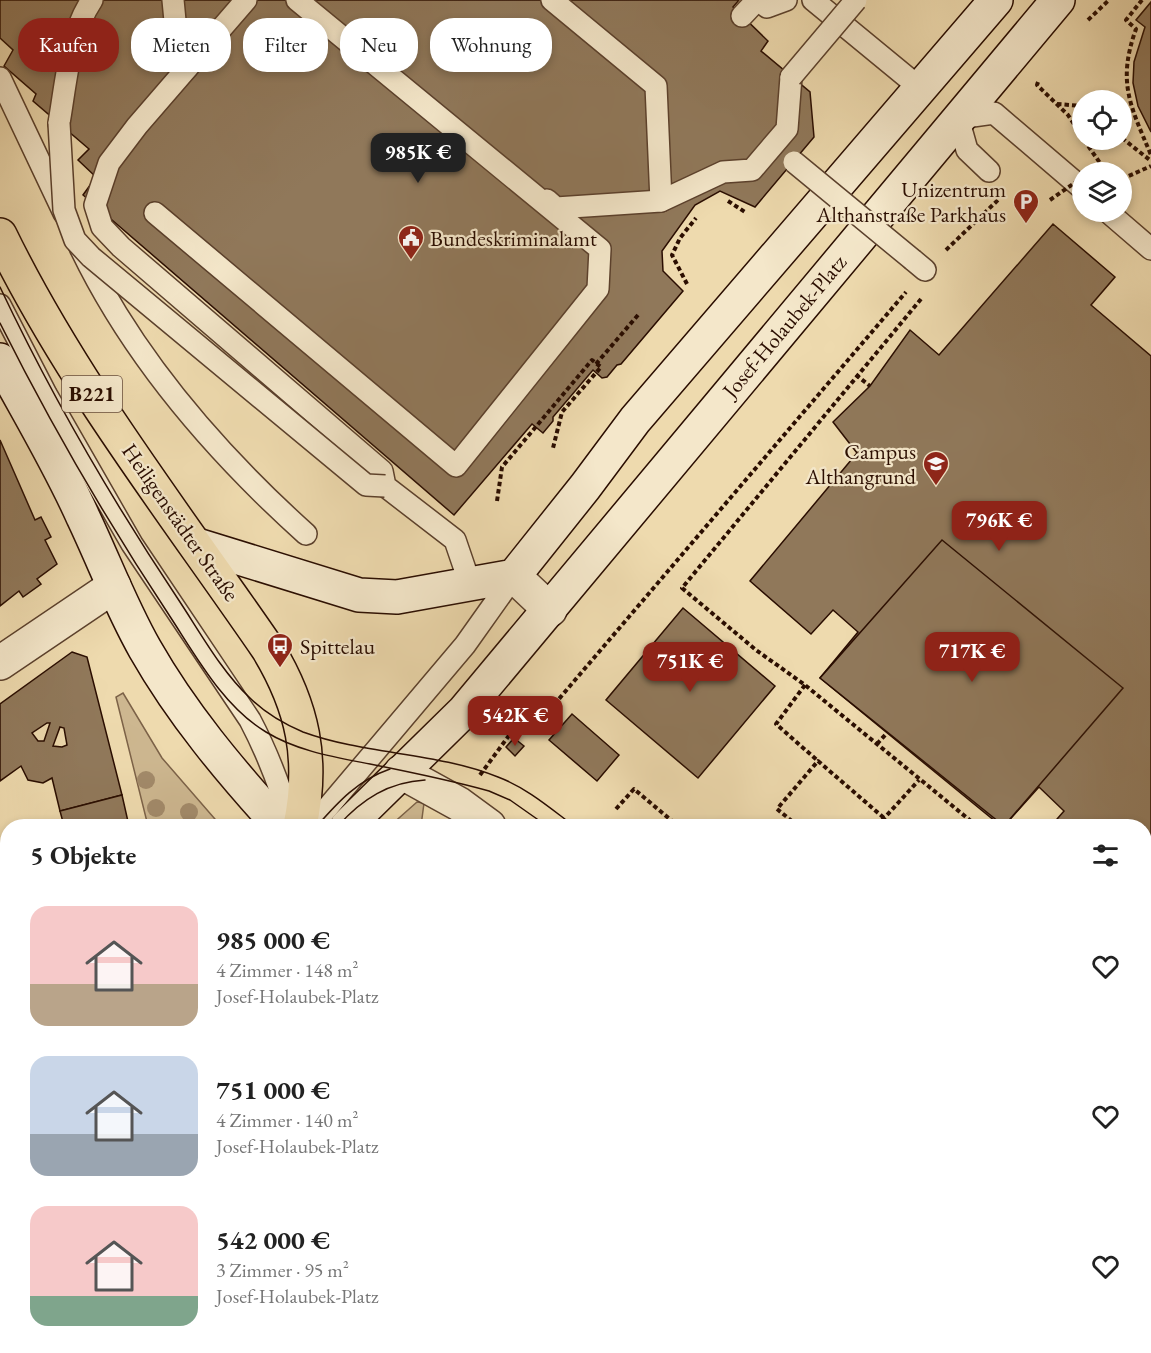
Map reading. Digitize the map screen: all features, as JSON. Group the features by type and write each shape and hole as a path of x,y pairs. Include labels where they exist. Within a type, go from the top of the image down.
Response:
{"main road":[{"name":"Josef-Holaubek-Platz","path":"354,819 451,725 550,610 689,439 1058,0"},
{"path":"197,545 359,595 397,597 514,576 635,420 990,7"},
{"path":"920,88 958,118"},
{"name":"Heiligenstädter Straße","path":"0,235 19,274 77,372 280,669 299,712 306,772 301,819"},
{"path":"0,360 83,515 146,651 185,712 242,784 274,819"},
{"path":"514,576 550,610"},
{"path":"0,663 114,586"},
{"path":"401,772 459,804 479,819"}],"lane":[{"path":"92,0 86,9 70,56 59,123 64,210 75,240 91,257 366,485 385,486 455,540 470,584"},
{"path":"173,0 175,18"},
{"path":"230,18 246,0"},
{"path":"155,213 456,466 598,289 600,249 297,0"},
{"path":"306,0 556,208 661,201 723,172 752,171 787,129 791,76 856,0"},
{"path":"552,0 656,86 661,201"},
{"path":"742,16 758,0 767,7 786,0"},
{"path":"813,0 920,88"},
{"path":"184,72 109,163 95,205 102,227 121,247 382,471 385,486"},
{"path":"0,78 100,287 144,355 191,417 257,490 306,534"},
{"path":"989,171 967,150 958,118 994,113 1072,180"},
{"path":"773,146 919,265"},
{"path":"1120,222 1151,249"},
{"path":"0,305 46,394 132,544 250,720 275,774 290,819"},
{"path":"318,819 465,645 514,576"},
{"path":"371,756 401,772"}],"path":[{"path":"1142,0 1126,20 1136,29 1127,55 1125,76 1128,95 1151,154"},
{"path":"1036,85 1057,104 1072,123"},
{"path":"1057,104 1072,105"},
{"path":"1132,146 1151,161"},
{"path":"1132,175 1151,166"},
{"path":"1050,200 1072,185"},
{"path":"491,759 516,726 537,717 558,700 919,265 1005,193"},
{"path":"687,284 672,255 680,238 690,226"},
{"path":"919,265 926,293 682,588 756,650 806,685 968,819"},
{"path":"596,363 638,315"},
{"path":"497,501 502,467 592,360 601,368 562,412 553,448"},
{"path":"856,375 870,386"},
{"path":"806,685 776,724 884,818 919,780"},
{"path":"877,744 886,734"},
{"path":"789,819 777,809 819,761"},
{"path":"616,809 633,789 669,819"}],"shaded area":[{"path":"123,693 162,758 215,819 146,819 116,697"},
{"path":"417,802 424,803 422,819 398,819"}],"building":[{"name":"Bundeskriminalamt","path":"0,0 739,0 733,7 768,41 761,51 810,92 814,137 755,207 720,191 695,205 662,251 663,271 683,291 621,364 617,365 607,377 602,378 593,370 553,417 553,421 543,433 532,424 454,515 83,195 96,177 78,160 89,149 33,101 36,94 4,66 13,50 0,38"},
{"path":"1151,2 1151,132 1138,106 1133,83 1134,62 1145,27 1136,20"},
{"path":"1053,224 1115,277 1091,305 1151,356 1151,819 1057,819 1064,811 1039,787 1010,819 992,819 820,678 858,632 833,610 811,634 750,581 857,453 833,422 870,386 910,330 939,355"},
{"path":"0,440 35,520 41,517 51,537 45,540 57,564 37,579 41,584 23,597 19,591 0,606"},
{"path":"942,540 1123,688 1010,819 995,819 820,678"},
{"path":"683,608 775,686 698,778 606,700"},
{"path":"72,652 87,657 122,795 60,811 52,778 43,783 28,780 21,766 0,781 0,704","holes":["50,723 44,741 38,741 32,733","60,727 64,728 67,745 53,746"]},
{"path":"572,714 619,755 597,781 549,740"},
{"path":"514,738 524,746 515,756 506,747"},
{"path":"122,795 127,819 62,819 60,811"}],"tram line":[{"path":"0,287 61,407 106,485 211,651 250,698 275,718 303,732 327,740 450,763 498,777 528,793 565,819"},
{"path":"0,323 60,436 125,546 212,681 251,722 278,739 303,749 489,791 510,800 537,819"},
{"path":"323,819 358,786 390,769"},
{"path":"344,819 367,800 388,788 425,780"}],"place":[{"name":"Unizentrum Althanstraße Parkhaus","path":"1026,225"},
{"name":"Bundeskriminalamt","path":"411,261"},
{"name":"Campus Althangrund","path":"936,487"},
{"name":"Spittelau","path":"280,669"}]}
